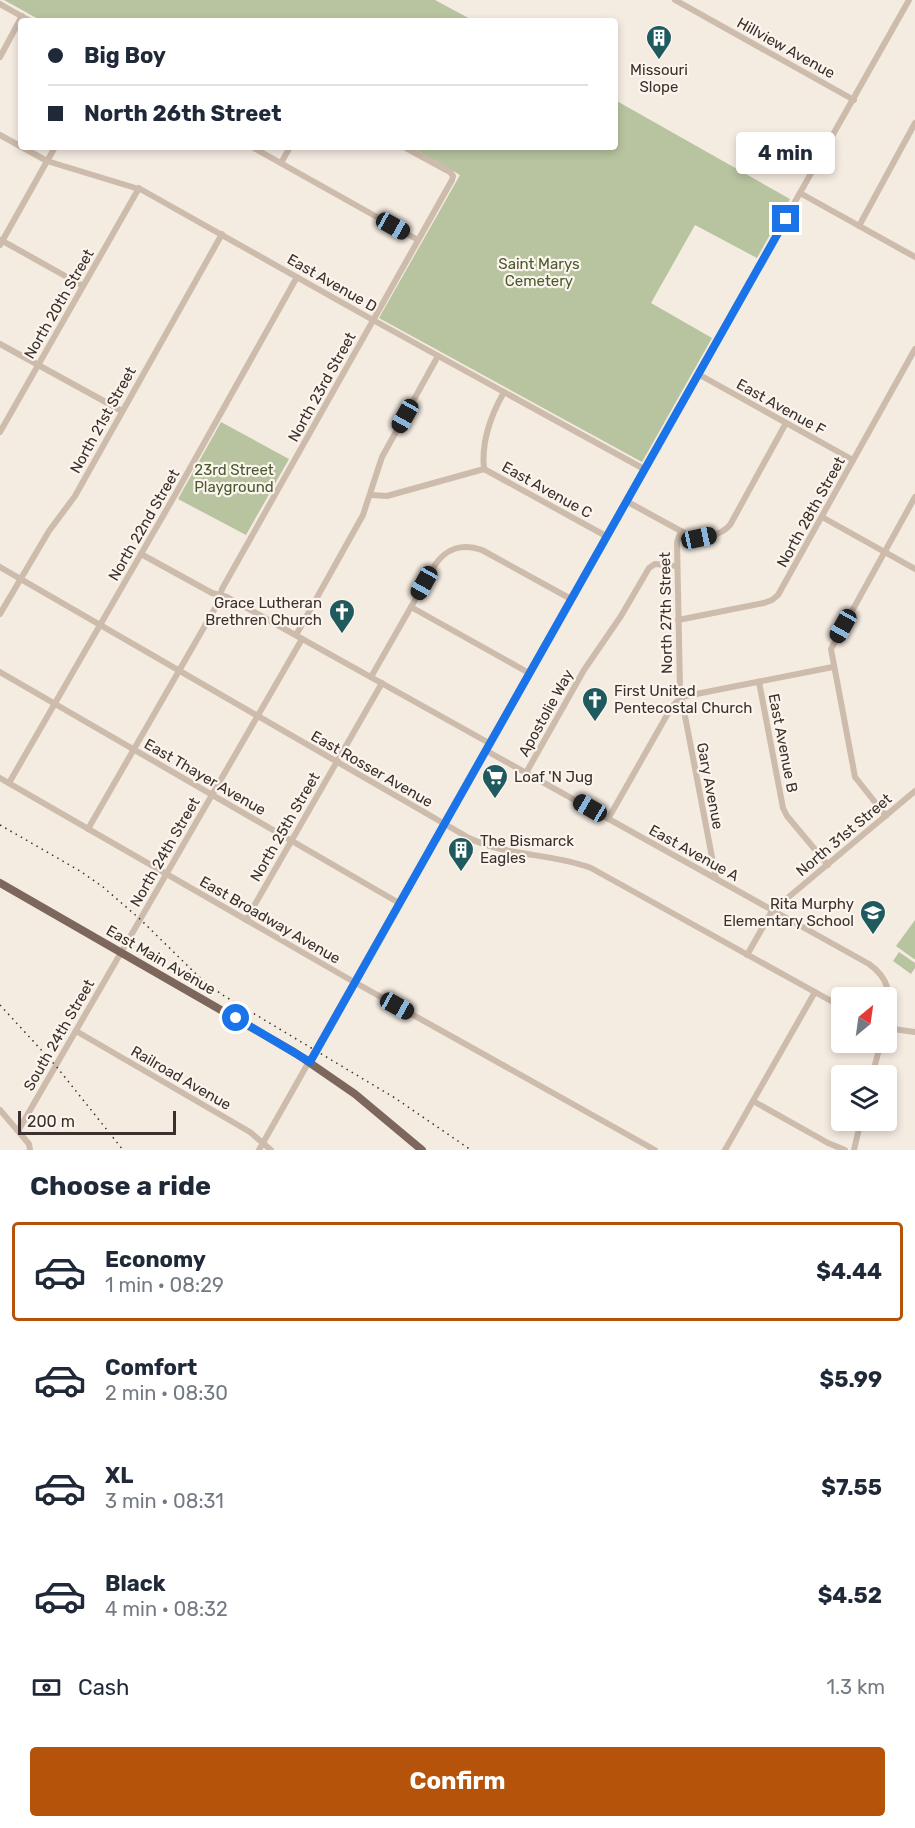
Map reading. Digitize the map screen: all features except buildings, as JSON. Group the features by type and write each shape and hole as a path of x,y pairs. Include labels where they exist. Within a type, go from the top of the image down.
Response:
{"main road":[{"name":"East Main Avenue","path":"0,882 310,1062 355,1094 421,1150"}],"street":[{"name":"Hillview Avenue","path":"675,0 854,100"},
{"path":"259,1150 909,0"},
{"path":"0,4 25,18"},
{"path":"0,57 18,23"},
{"path":"858,226 915,123"},
{"name":"East Avenue D","path":"0,135 18,145"},
{"name":"East Avenue D","path":"27,150 47,161 139,188 644,469"},
{"path":"52,150 1,242 83,286"},
{"path":"257,150 418,240"},
{"path":"280,163 288,150"},
{"name":"North 23rd Street","path":"88,828 218,603 218,595 453,176 409,150"},
{"name":"North 20th Street","path":"0,432 139,188"},
{"path":"800,193 914,255"},
{"name":"North 21st Street","path":"0,615 49,531 75,496 222,234"},
{"name":"North 22nd Street","path":"9,783 297,277"},
{"path":"0,344 122,411"},
{"name":"North 28th Street","path":"678,620 772,600 781,591 915,349"},
{"name":"North 24th Street","path":"121,952 258,716 363,515 382,457 438,356"},
{"name":"East Avenue F","path":"698,374 853,460"},
{"path":"484,469 485,442 490,421 504,392"},
{"path":"626,501 690,536 699,538 724,531 730,525 786,423"},
{"name":"East Avenue C","path":"371,495 387,496 484,469 606,536"},
{"path":"886,816 855,777 831,654 833,645 915,497"},
{"path":"822,517 915,569"},
{"name":"North 27th Street","path":"681,531 677,542 681,698"},
{"path":"371,677 438,561 452,549 464,546 476,548 571,599"},
{"path":"141,554 218,595 227,597 489,743"},
{"name":"Apostolie Way","path":"526,772 587,665 651,566 677,566"},
{"name":"East Rosser Avenue","path":"0,567 476,841 500,850 561,859 591,868 831,1001"},
{"path":"411,607 529,673"},
{"path":"608,819 671,708 681,698 833,667"},
{"name":"East Thayer Avenue","path":"0,672 399,903"},
{"name":"East Avenue B","path":"759,682 783,808 787,816 828,865"},
{"name":"North 25th Street","path":"246,920 382,683"},
{"name":"Gary Avenue","path":"681,698 716,879"},
{"name":"East Avenue A","path":"485,750 868,964 879,972 888,987"},
{"name":"East Broadway Avenue","path":"0,778 355,982 655,1150"},
{"name":"North 31st Street","path":"747,955 772,910 915,791"},
{"name":"South 24th Street","path":"18,1131 121,952"},
{"path":"725,1150 814,992"},
{"path":"897,1030 915,1032"},
{"name":"Railroad Avenue","path":"76,1031 245,1129 264,1142 271,1150"},
{"path":"753,1101 828,1143 845,1150"},
{"path":"0,1110 29,1144 30,1150"},
{"path":"854,1150 858,1131"}],"green space":[{"path":"4,0 435,0 468,18 37,18"},
{"name":"Saint Marys Cemetery","path":"618,102 790,199 757,258 695,225 651,303 712,338 642,462 379,318 460,175 416,150 618,150"},
{"name":"23rd Street Playground","path":"221,422 289,459 246,535 178,499"},
{"path":"915,920 915,959 914,959 896,946"},
{"path":"899,952 915,963 911,974 893,961"}],"railway":[{"path":"0,825 80,871 103,887 140,919 198,976 221,994 395,1098 471,1150"},
{"path":"0,1005 56,1066 123,1150"}],"place":[{"name":"Missouri Slope","path":"659,61"},
{"name":"Grace Lutheran Brethren Church","path":"342,635"},
{"name":"First United Pentecostal Church","path":"595,723"},
{"name":"Loaf 'N Jug","path":"495,800"},
{"name":"The Bismarck Eagles","path":"461,873"},
{"name":"Rita Murphy Elementary School","path":"873,936"}],"route":[{"path":"236,1018 310,1062 786,219"}]}
